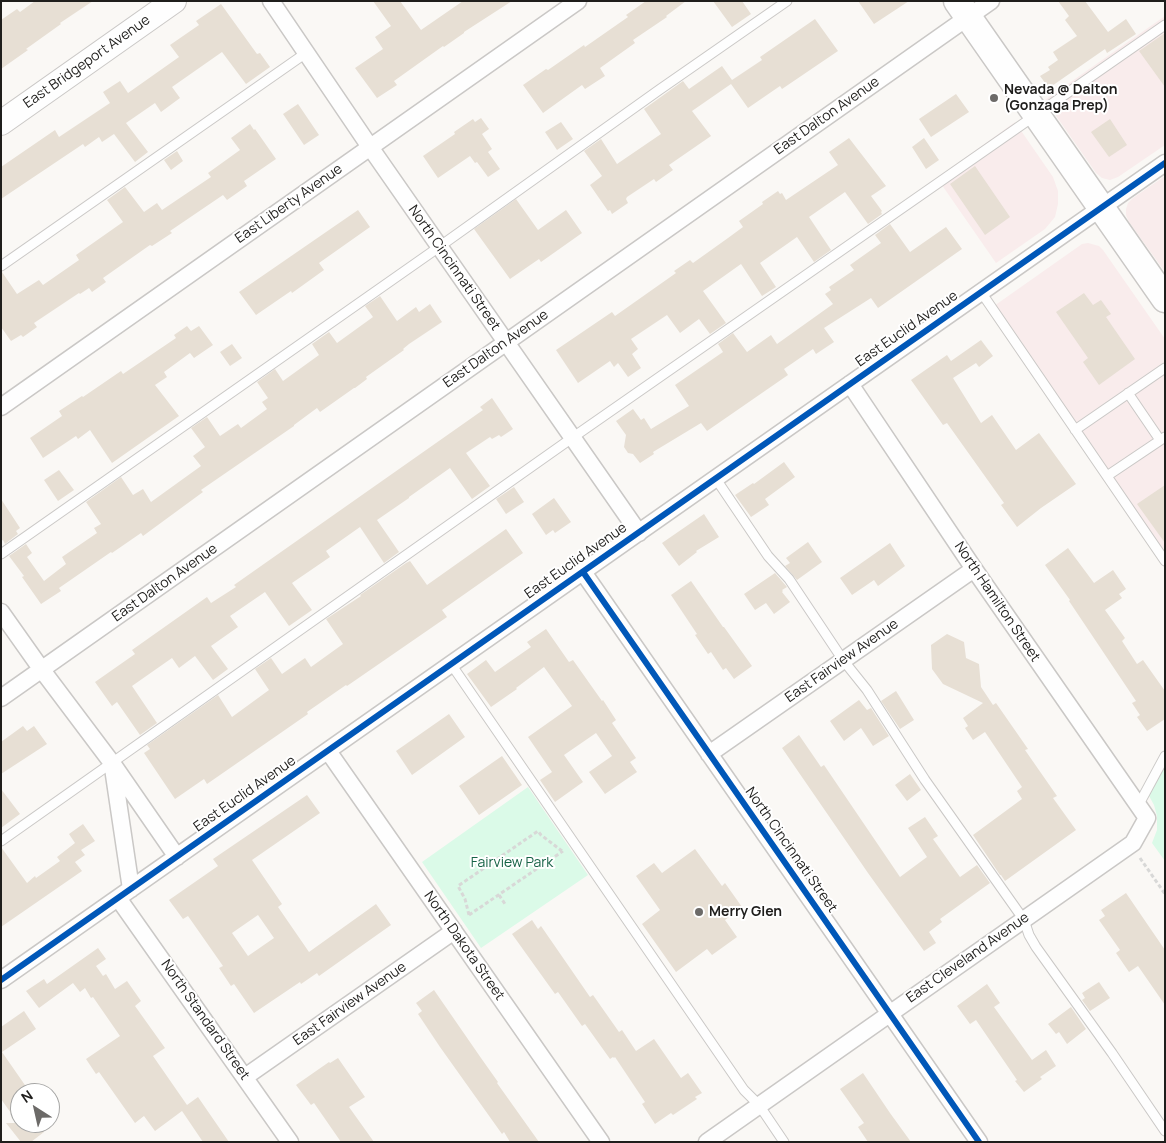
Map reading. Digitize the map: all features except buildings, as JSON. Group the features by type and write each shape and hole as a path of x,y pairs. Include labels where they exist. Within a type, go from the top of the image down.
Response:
{"main road":[{"path":"963,9 1165,299"}],"street":[{"name":"East Bridgeport Avenue","path":"1,123 174,1"},
{"name":"North Cincinnati Street","path":"271,1 638,533"},
{"name":"East Liberty Avenue","path":"1,407 578,1"},
{"name":"East Dalton Avenue","path":"1,698 505,342 963,9 990,1"},
{"name":"East Euclid Avenue","path":"1,980 1165,163"},
{"name":"North Hamilton Street","path":"850,384 974,569 1142,812"},
{"name":"East Fairview Avenue","path":"709,754 974,569"},
{"name":"North Cincinnati Street","path":"583,572 979,1142"},
{"name":"North Standard Street","path":"1,612 112,763 177,857"},
{"name":"North Dakota Street","path":"328,751 601,1142"},
{"name":"North Standard Street","path":"112,763 125,894 290,1142"},
{"name":"East Cleveland Avenue","path":"707,1142 1134,843 1142,812"},
{"name":"East Fairview Avenue","path":"245,1077 454,932"}],"lane":[{"path":"1,554 787,1"},
{"path":"1,841 572,438 1165,25"},
{"path":"1,266 306,53"},
{"path":"981,292 1165,561"},
{"path":"1075,430 1165,368"},
{"path":"1107,476 1162,438 1128,394"},
{"path":"716,478 768,556 789,579 843,660 867,690 925,780 1024,920 1029,935 1036,946 1165,1131"},
{"path":"451,664 744,1090 759,1105 784,1142"},
{"path":"1142,812 1165,756"}],"path":[{"path":"469,915 458,886 538,831 562,851"},
{"path":"464,918 574,843"},
{"path":"1140,858 1165,894"},
{"path":"499,895 505,904"}],"shaded area":[{"path":"1165,16 1165,145 1118,177 1110,180 1102,178 1096,173 1045,100"},
{"path":"1015,122 1053,177 1058,191 1058,204 1055,217 1045,229 996,263 937,178"},
{"path":"1165,176 1165,272 1129,222 1126,209 1128,203 1133,198"},
{"path":"1088,243 1099,246 1103,250 1165,339 1165,556 994,306 1082,244"}],"green space":[{"path":"1165,763 1165,861 1152,843 1157,830 1157,816 1148,794"},
{"name":"Fairview Park","path":"528,787 588,875 481,948 422,862"}],"cycle path":[{"path":"1,980 1165,163"},
{"path":"583,572 979,1142"}],"place":[{"name":"Nevada @ Dalton (Gonzaga Prep)","path":"994,98"},
{"name":"Merry Glen","path":"699,912"}]}
